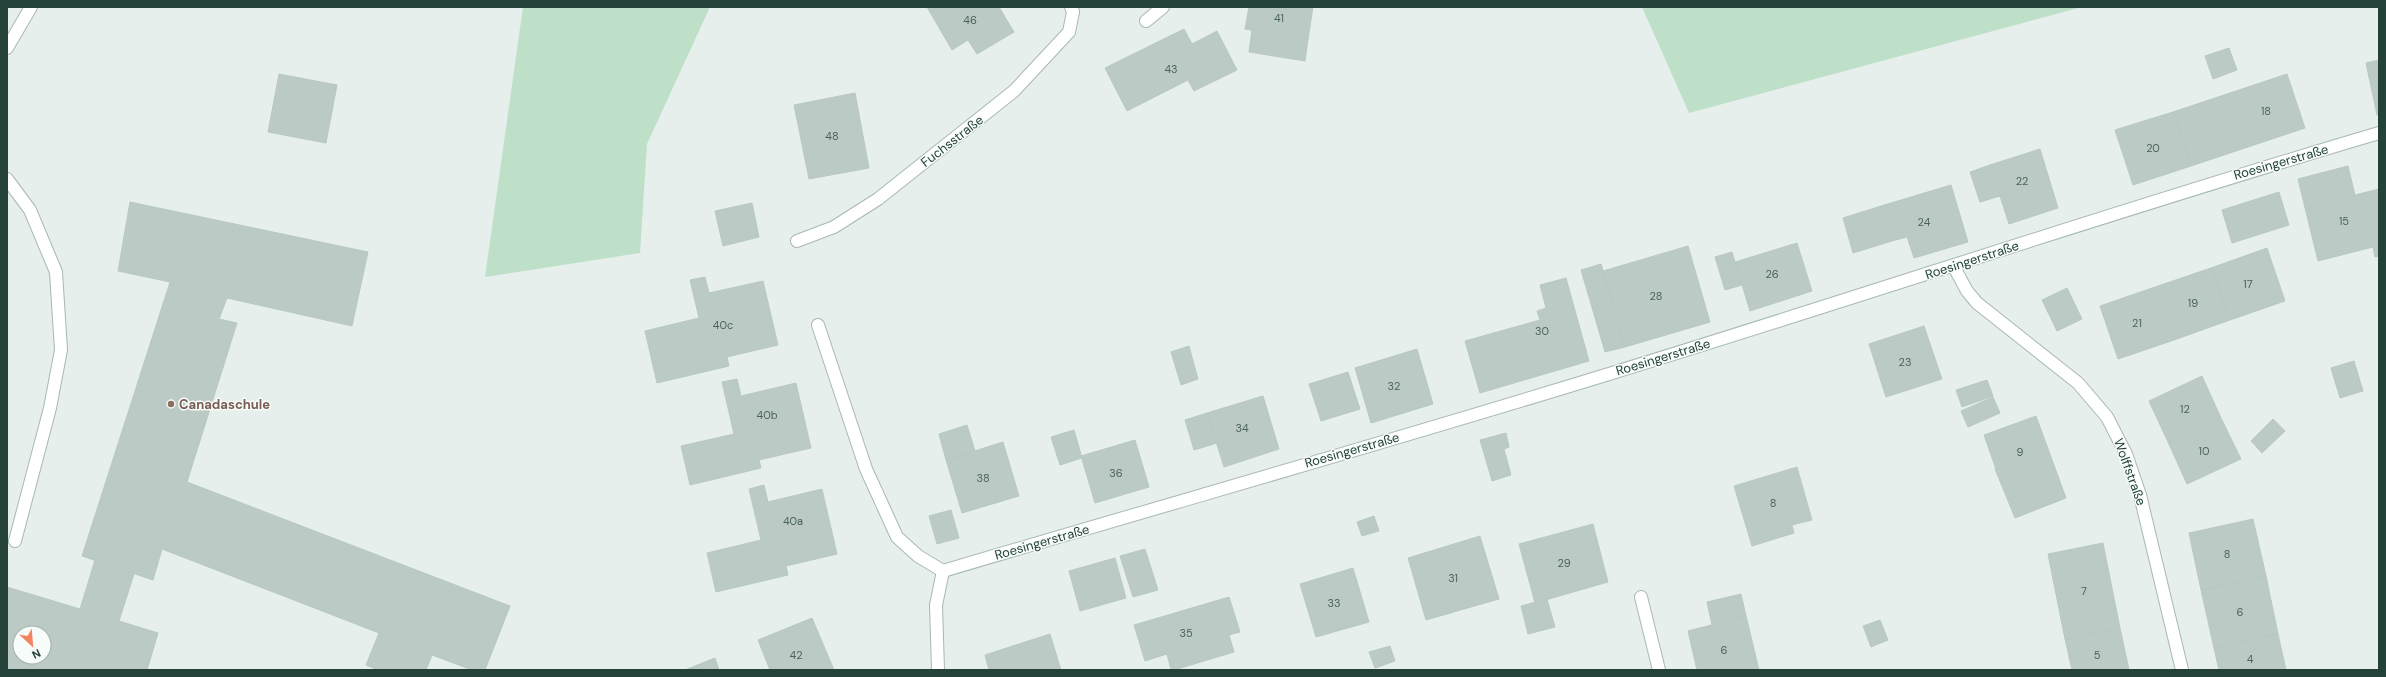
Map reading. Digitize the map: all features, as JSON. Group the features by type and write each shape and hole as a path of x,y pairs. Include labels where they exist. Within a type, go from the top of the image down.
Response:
{"street":[{"path":"7,48 31,7"},
{"path":"1146,21 1163,7"},
{"name":"Fuchsstraße","path":"796,240 834,227 878,199 1014,91 1069,32 1072,10"},
{"name":"Roesingerstraße","path":"943,571 1606,375 1954,267 2205,184 2379,133"},
{"path":"7,179 30,210 56,272 61,350 50,408 15,542"},
{"name":"Wolffstraße","path":"1954,267 1967,291 1977,303 2078,383 2107,417 2126,454 2140,495 2182,670"},
{"path":"818,325 866,469 896,537 918,556 943,571 936,605 938,670"},
{"path":"1641,597 1659,670"}],"green space":[{"path":"523,7 710,7 647,144 640,253 485,277"},
{"path":"1642,7 2082,7 1689,113"}],"building":[{"path":"927,7 999,7 1014,32 977,54 968,40 952,50"},
{"path":"1249,7 1313,7 1308,39 1245,29"},
{"path":"1184,29 1192,44 1217,31 1237,70 1194,91 1188,80 1127,111 1105,68"},
{"path":"1252,30 1308,39 1305,61 1249,52"},
{"path":"2229,48 2237,70 2213,79 2205,56"},
{"path":"2379,60 2379,115 2377,115 2366,63"},
{"path":"279,74 337,85 326,143 268,132"},
{"path":"2287,74 2305,128 2245,148 2227,94"},
{"path":"855,93 869,168 809,179 794,105"},
{"path":"2227,94 2245,148 2191,166 2173,112"},
{"path":"2173,112 2191,166 2133,185 2115,130"},
{"path":"2040,149 2058,208 2009,224 1990,165"},
{"path":"1990,165 2000,196 1980,202 1970,172"},
{"path":"2348,166 2355,195 2379,189 2379,256 2375,257 2373,247 2318,261 2298,179"},
{"path":"1951,185 1968,242 1914,258 1907,237 1892,241 1881,206"},
{"path":"2279,192 2289,225 2232,243 2222,210"},
{"name":"Canadaschule","path":"130,202 368,252 352,326 227,298 219,319 237,323 187,482 510,606 485,670 472,670 432,655 426,670 378,670 366,665 379,633 162,549 153,580 82,556 170,282 118,271"},
{"path":"752,203 759,237 723,246 715,211"},
{"path":"1881,206 1892,241 1853,253 1843,218"},
{"path":"1797,243 1812,291 1750,311 1735,262"},
{"path":"1688,246 1710,322 1625,347 1603,271"},
{"path":"2267,248 2285,301 2230,320 2211,268"},
{"path":"1732,252 1742,285 1725,290 1715,257"},
{"path":"1601,264 1625,347 1605,352 1581,270"},
{"path":"2211,268 2230,320 2174,340 2155,287"},
{"path":"705,277 709,293 763,281 778,345 727,357 729,366 657,383 645,331 699,318 690,280"},
{"path":"1566,278 1589,361 1480,393 1465,341 1540,320 1537,311 1546,308 1540,285"},
{"path":"2155,287 2174,340 2118,359 2100,306"},
{"path":"2067,288 2082,319 2057,331 2042,300"},
{"path":"1924,326 1942,379 1886,397 1869,344"},
{"path":"1189,346 1198,379 1181,385 1171,352"},
{"path":"1417,349 1433,404 1371,423 1355,368"},
{"path":"2354,361 2363,391 2340,398 2331,368"},
{"path":"1348,372 1360,409 1321,421 1309,384"},
{"path":"2202,376 2221,418 2168,442 2149,401"},
{"path":"737,379 741,396 796,383 811,448 759,460 761,468 690,485 681,446 734,434 722,382"},
{"path":"1987,380 1993,396 1962,407 1956,390"},
{"path":"1263,396 1279,449 1224,467 1207,413"},
{"path":"1993,397 2000,413 1968,427 1961,411"},
{"path":"1207,413 1217,443 1194,450 1185,420"},
{"path":"2036,416 2066,498 2015,518 1995,469 1984,435"},
{"path":"2221,418 2241,459 2187,484 2168,442"},
{"path":"2273,419 2285,431 2262,453 2251,441"},
{"path":"967,425 975,451 946,460 939,434"},
{"path":"1074,430 1082,458 1060,465 1051,437"},
{"path":"1506,433 1509,447 1504,449 1511,475 1492,481 1480,440"},
{"path":"1135,440 1149,487 1095,503 1081,456"},
{"path":"1003,442 1019,496 962,513 946,460"},
{"path":"1797,467 1812,520 1792,525 1794,533 1752,546 1734,486"},
{"path":"764,485 768,502 822,489 837,554 786,566 788,575 716,592 707,553 761,540 749,489"},
{"path":"951,510 959,538 937,544 929,516"},
{"path":"1374,516 1379,531 1362,536 1357,522"},
{"path":"2253,519 2266,576 2201,590 2189,533"},
{"path":"1593,524 1608,582 1535,603 1519,544"},
{"path":"1480,536 1499,599 1426,620 1408,558"},
{"path":"2103,543 2120,628 2065,639 2048,554"},
{"path":"1145,549 1158,590 1133,597 1120,556"},
{"path":"1115,558 1126,598 1080,611 1069,571"},
{"path":"95,560 134,574 119,621 158,633 147,670 7,670 7,587 80,609"},
{"path":"1353,568 1369,622 1316,637 1300,584"},
{"path":"2266,576 2278,634 2214,648 2201,590"},
{"path":"1741,594 1746,616 1712,625 1707,602"},
{"path":"1229,597 1240,632 1229,635 1234,652 1174,670 1171,670 1167,654 1145,661 1134,625"},
{"path":"1547,599 1555,627 1528,634 1521,606"},
{"path":"1746,616 1759,670 1697,670 1688,631"},
{"path":"812,618 834,670 770,670 758,640"},
{"path":"1880,620 1888,640 1871,647 1863,626"},
{"path":"2120,628 2129,670 2072,670 2065,639"},
{"path":"1050,634 1061,670 989,670 985,655"},
{"path":"2278,634 2286,670 2219,670 2214,648"},
{"path":"1390,646 1395,661 1375,668 1369,652"},
{"path":"715,658 719,670 685,670"}],"place":[{"name":"Canadaschule","path":"171,404"}]}
